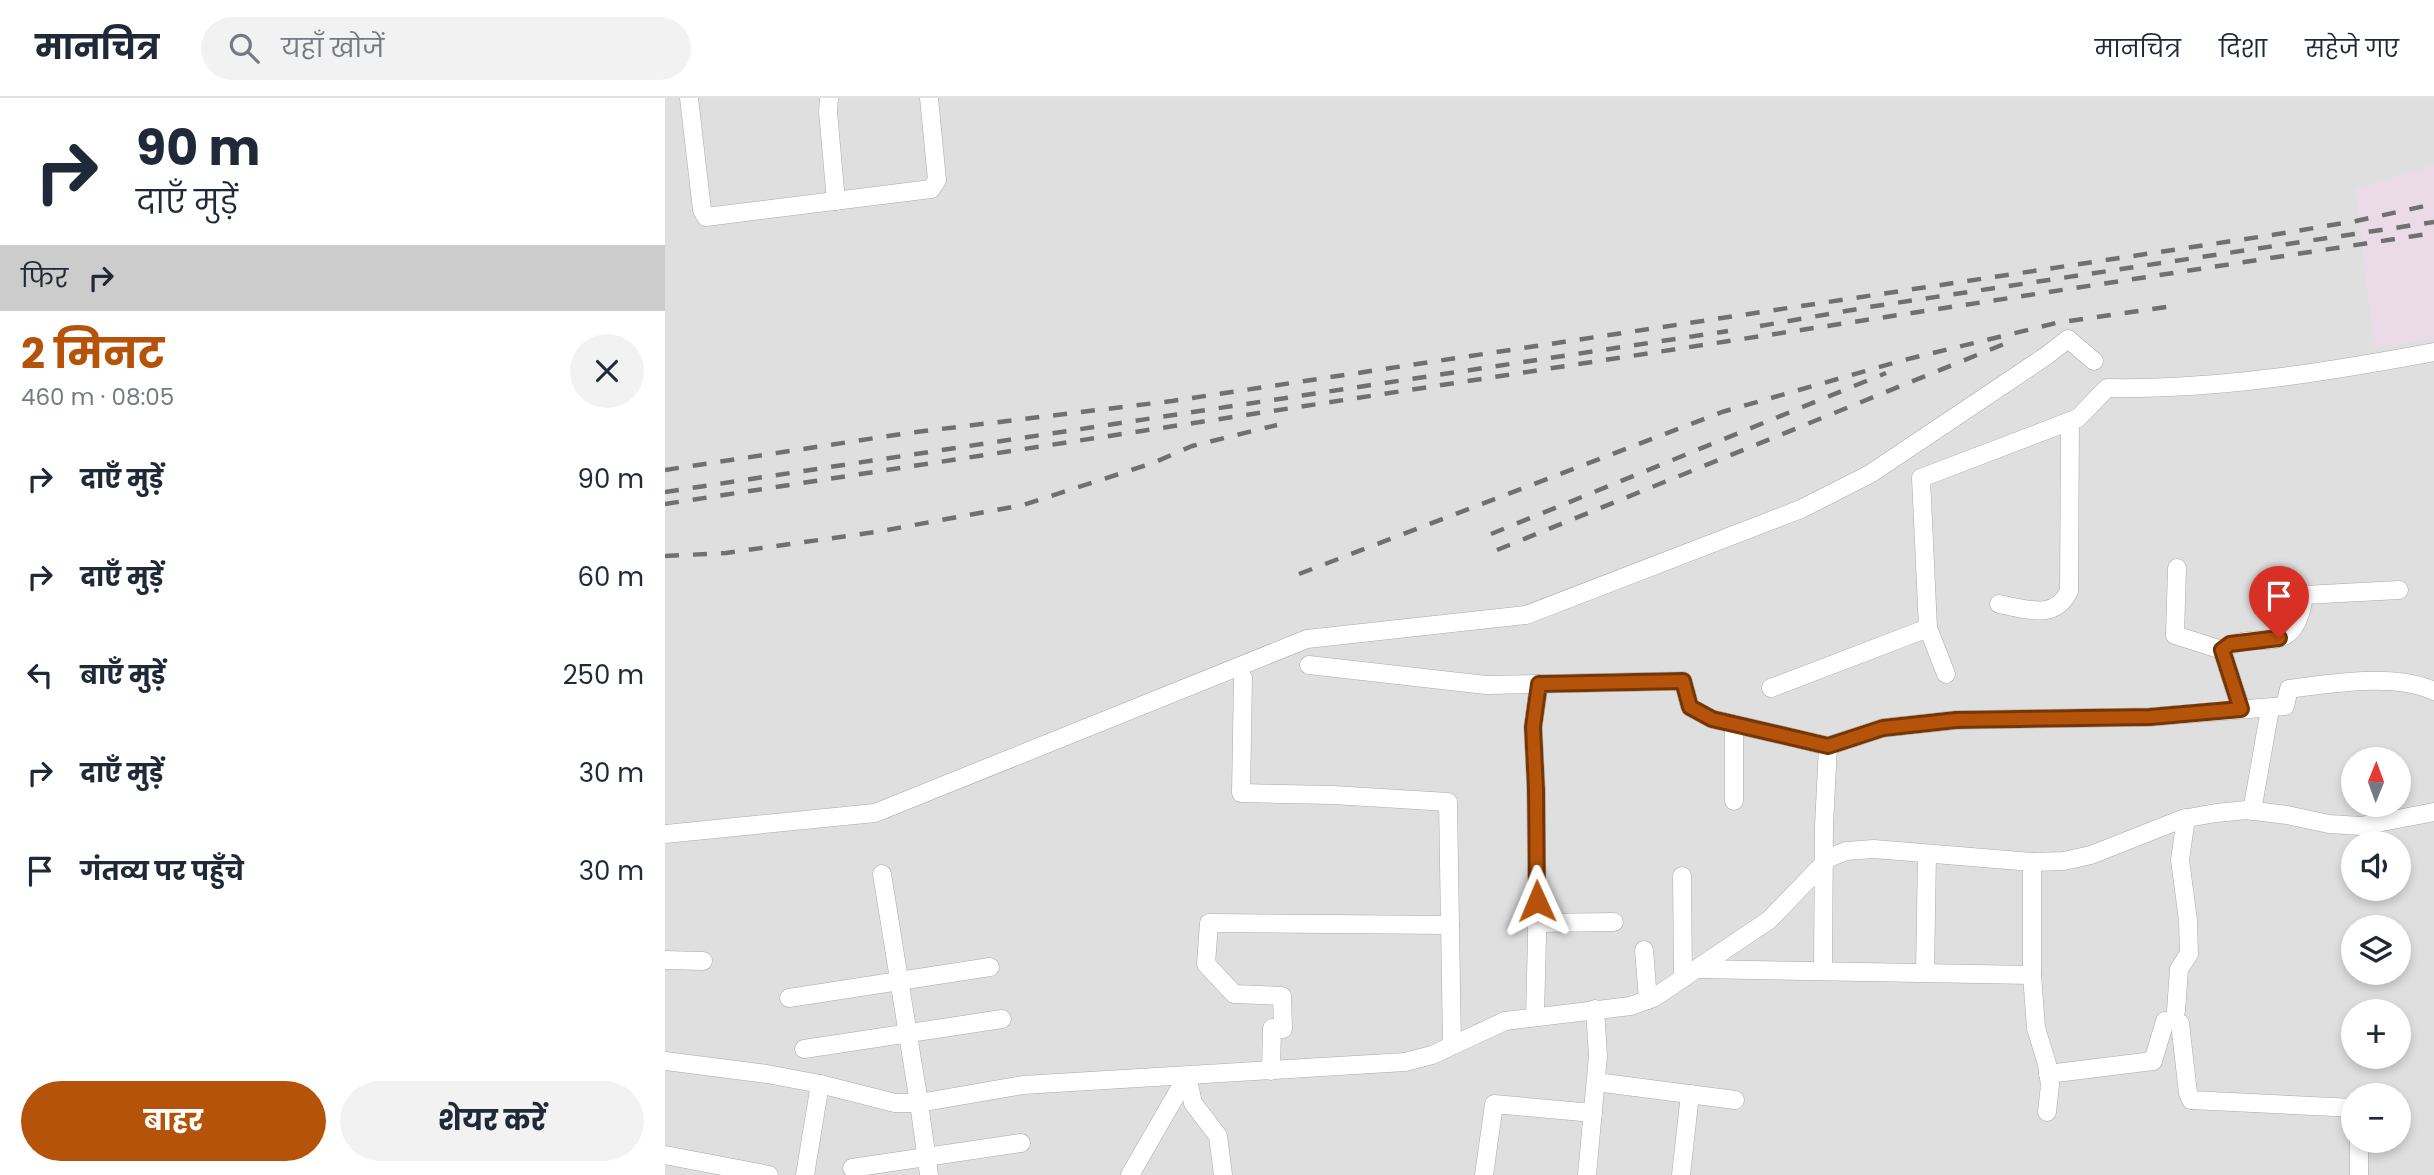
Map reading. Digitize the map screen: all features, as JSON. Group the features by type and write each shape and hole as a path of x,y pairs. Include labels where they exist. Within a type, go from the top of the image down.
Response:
{"street":[{"path":"689,98 702,210 706,217 931,189 937,180 929,98"},
{"path":"829,98 836,201"},
{"path":"665,834 875,813 1307,639 1526,615 1801,509 1870,474 2068,339 2094,361"},
{"path":"1946,674 1927,628 1921,478 2078,418 2107,388 2186,387 2358,366 2434,352"},
{"path":"1999,604 2031,610 2053,610 2064,603 2069,591 2070,421"},
{"path":"2177,568 2175,635 2222,650"},
{"path":"2222,650 2230,644 2279,638 2294,627 2302,612 2304,595 2399,590"},
{"path":"1771,688 1927,628"},
{"path":"2222,650 2241,709"},
{"path":"1309,666 1486,685 1683,681 1690,707 1712,719 1828,746 1883,728 1956,720 2150,717 2270,709 2285,706 2289,689 2349,681 2410,684 2434,691"},
{"path":"1243,678 1241,793 1448,802 1452,1046"},
{"path":"1535,1016 1537,922 1533,727 1539,684"},
{"path":"2252,811 2270,709"},
{"path":"1734,724 1734,801"},
{"path":"1823,970 1828,746"},
{"path":"665,1061 767,1074 895,1103 919,1103 1023,1085 1405,1062 1432,1055 1505,1021 1632,1006 1648,1000 1769,920 1829,858 1846,851 1874,849 2032,862 2064,861 2091,855 2186,818 2216,813 2252,811 2329,824 2361,826 2434,812"},
{"path":"2186,818 2180,860 2189,954 2179,969 2174,1018 2191,1100 2341,1107"},
{"path":"1925,972 1927,854"},
{"path":"2032,862 2032,975 2036,1028 2050,1085 2047,1112"},
{"path":"882,874 927,1166"},
{"path":"1682,876 1691,973"},
{"path":"1537,922 1614,922"},
{"path":"1271,1071 1272,1028 1283,1028 1282,996 1234,994 1206,964 1209,923 1450,925"},
{"path":"1644,950 1648,1000"},
{"path":"665,960 703,961"},
{"path":"789,998 990,967"},
{"path":"1691,973 1823,970 2032,975"},
{"path":"1587,1175 1598,1056 1595,1009"},
{"path":"2048,1074 2153,1061 2174,1018"},
{"path":"804,1049 1002,1019"},
{"path":"1131,1175 1187,1076"},
{"path":"1187,1076 1193,1103 1218,1136 1223,1175"},
{"path":"1596,1082 1735,1100"},
{"path":"805,1175 820,1084"},
{"path":"1681,1175 1690,1094"},
{"path":"1484,1175 1494,1104 1593,1113"},
{"path":"852,1168 927,1166 1021,1143"},
{"path":"2358,1153 2359,1175"},
{"path":"665,1155 769,1175"}],"shaded area":[{"path":"665,98 2434,98 2434,1175 665,1175"},
{"path":"2434,165 2434,338 2374,348 2356,190"}],"railway":[{"path":"665,470 908,433 1172,401 2272,235 2434,204"},
{"path":"1760,326 1869,307 2434,222"},
{"path":"665,504 2434,233"},
{"path":"1299,574 1722,412 1904,360 2056,323 2180,305"},
{"path":"665,492 1728,331"},
{"path":"1497,550 2009,342"},
{"path":"1491,534 1886,373"},
{"path":"665,556 726,553 876,532 1023,505 1153,463 1192,446 1277,425"}],"route":[{"path":"1537,901 1533,727 1539,684 1683,681 1690,707 1712,719 1828,746 1883,728 1956,720 2150,717 2241,709 2222,650 2230,644 2279,638"}]}
